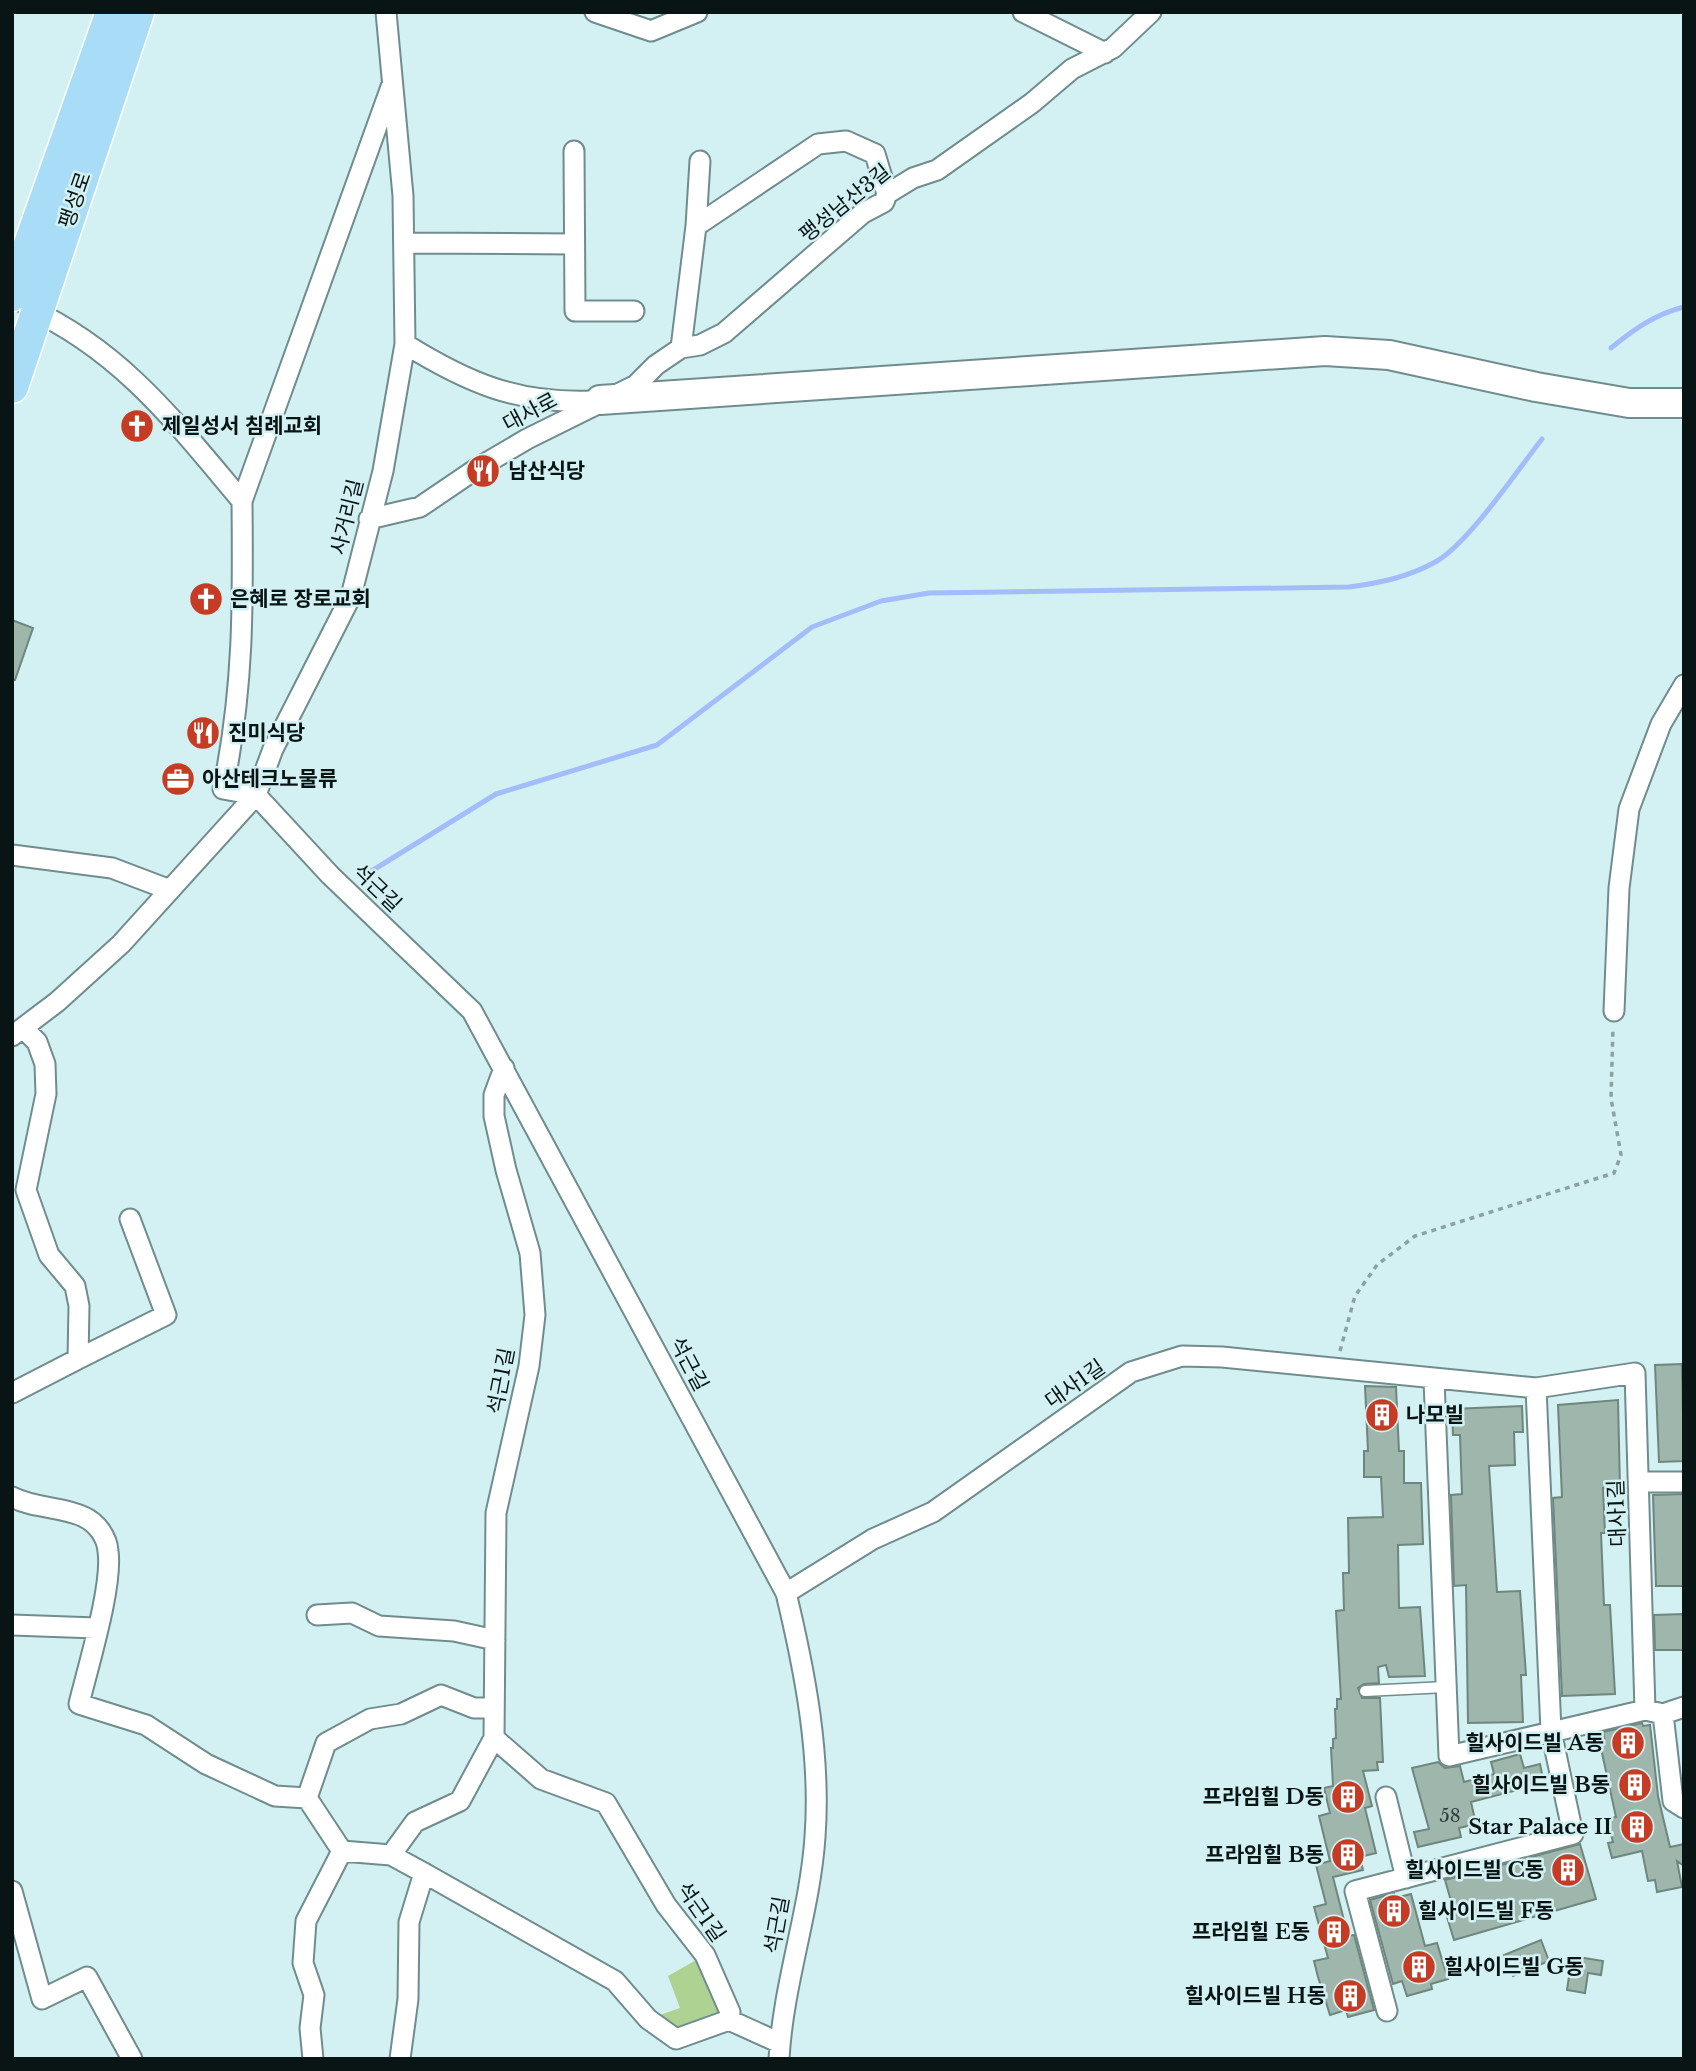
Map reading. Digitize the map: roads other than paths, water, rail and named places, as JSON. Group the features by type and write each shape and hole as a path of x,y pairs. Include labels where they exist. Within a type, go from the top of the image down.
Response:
{"main road":[{"name":"팽성로","path":"12,387 21,302 112,12"},
{"name":"팽성로","path":"21,302 138,12"}],"street":[{"name":"사거리길","path":"18,1032 121,944 256,795 273,749 351,596 383,471 405,344 403,196 386,12"},
{"path":"595,12 651,30 697,12"},
{"path":"1023,12 1105,53"},
{"name":"팽성남산3길","path":"600,400 636,385 656,365 681,348 700,345 724,333 863,213 884,202 887,194 913,178 937,170 1031,103 1072,69 1105,53 1151,12"},
{"path":"256,795 223,789 236,727 243,641 242,501 392,84"},
{"path":"696,226 802,152 833,141 846,141 875,154 887,194"},
{"path":"574,151 575,311 634,311"},
{"path":"681,348 696,226 700,161"},
{"path":"404,243 574,244"},
{"path":"21,302 67,326 135,378 242,501"},
{"path":"405,344 481,386 554,403 1325,351 1389,355 1536,387 1629,403 1684,402"},
{"name":"대사로","path":"369,519 420,507 475,468 600,400"},
{"path":"1614,1011 1619,888 1629,809 1661,724 1684,685"},
{"name":"석근길","path":"256,795 330,875 472,1011 786,1593 803,1661 813,1737 815,1837 779,2051"},
{"path":"12,855 112,868 170,890"},
{"path":"18,1032 37,1042 46,1064 46,1094 26,1190 49,1255 75,1286 79,1306 78,1359"},
{"name":"석근1길","path":"391,1855 415,1822 460,1801 494,1738 496,1513 529,1366 535,1315 530,1254 494,1116 494,1095 504,1068"},
{"path":"12,1393 166,1315 130,1219"},
{"name":"대사1길","path":"786,1593 873,1539 933,1512 1131,1372 1182,1356 1536,1388 1635,1373 1639,1482 1654,1712 1673,1801 1684,1808"},
{"path":"1434,1380 1449,1756 1551,1731 1684,1707"},
{"path":"1387,2011 1355,1891 1573,1834 1551,1731 1536,1388"},
{"path":"1639,1482 1684,1482"},
{"path":"12,1496 40,1507 65,1510 87,1518 102,1532 108,1549 108,1572 79,1704 146,1726 206,1764 275,1796 307,1798"},
{"path":"317,1615 352,1613 379,1626 454,1631 495,1640"},
{"path":"12,1625 96,1628"},
{"path":"307,1798 326,1743 370,1719 401,1714 441,1695 474,1708 494,1708"},
{"name":"석근1길","path":"494,1738 541,1779 606,1803 666,1905 705,1955 730,2012 729,2020"},
{"path":"1385,1797 1406,1878"},
{"path":"307,1798 342,1850"},
{"path":"342,1850 391,1855 615,1981 648,2019 676,2039 729,2020 779,2051"},
{"path":"313,2059 310,2028 314,1995 303,1963 306,1921 342,1850"},
{"path":"400,2059 408,1998 409,1922 424,1873"},
{"path":"12,1891 42,2000 87,1977 132,2059"}],"lane":[{"path":"1365,1691 1446,1688"}],"waterway":[{"path":"1611,348 1645,323 1684,307"},
{"path":"370,872 496,794 657,745 812,627 881,601 929,593 1349,587 1416,571 1450,552 1492,505 1542,439"}],"place":[{"name":"제일성서 침례교회","path":"137,426"},
{"name":"남산식당","path":"483,471"},
{"name":"은혜로 장로교회","path":"206,599"},
{"name":"진미식당","path":"203,733"},
{"name":"아산테크노물류","path":"178,779"},
{"name":"나모빌","path":"1382,1415"},
{"name":"힐사이드빌 A동","path":"1628,1743"},
{"name":"힐사이드빌 B동","path":"1635,1785"},
{"name":"프라임힐 D동","path":"1348,1797"},
{"name":"Star Palace II","path":"1637,1827"},
{"name":"프라임힐 B동","path":"1348,1855"},
{"name":"힐사이드빌 C동","path":"1568,1870"},
{"name":"힐사이드빌 F동","path":"1394,1911"},
{"name":"프라임힐 E동","path":"1334,1932"},
{"name":"힐사이드빌 G동","path":"1419,1967"},
{"name":"힐사이드빌 H동","path":"1350,1996"}]}
